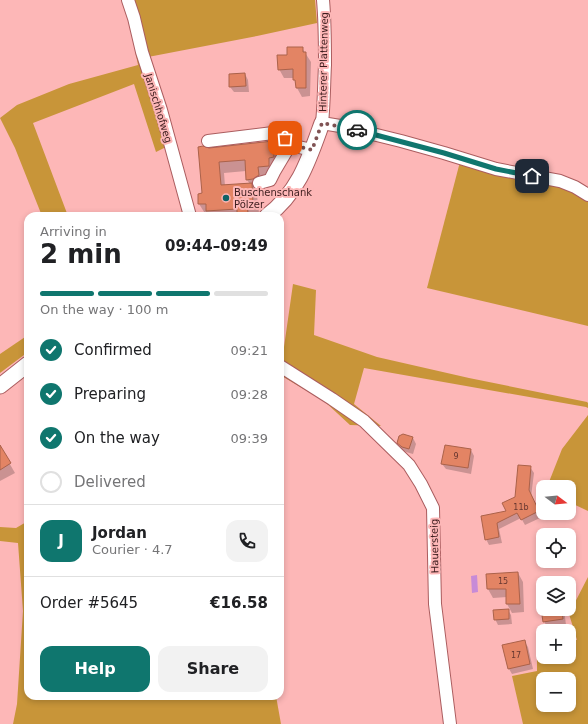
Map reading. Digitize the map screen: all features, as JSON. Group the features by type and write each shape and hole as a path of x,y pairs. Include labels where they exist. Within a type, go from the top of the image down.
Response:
{"street":[{"name":"Janischhofweg","path":"128,0 142,52 161,110 189,212"},
{"name":"Hinterer Plattenweg","path":"322,123 324,106 325,34 323,0"},
{"path":"271,212 287,198 295,188 301,177 322,123 340,126 422,147 496,169 560,181 575,187 588,195"},
{"path":"208,141 273,133 285,138 290,144 312,150"},
{"path":"259,183 270,180 290,144"},
{"path":"0,386 24,367"},
{"name":"Hauersteig","path":"284,369 332,399 364,422 409,465 421,484 433,508 436,604 450,724"}],"shaded area":[{"path":"125,0 315,0 317,23 148,57 170,145 156,152 134,84 33,123 66,212 40,212 15,148 0,118 17,105 69,84 138,65"},
{"path":"461,158 588,189 588,326 427,288"},
{"path":"293,284 316,290 314,335 377,357 469,378 587,402 588,408 364,368 354,404 381,426 350,425 324,401 284,377 284,347"},
{"path":"24,338 24,355 0,373 0,354"},
{"path":"588,415 588,511 576,505 576,480 550,480 562,449"},
{"path":"24,523 24,700 277,700 281,724 13,724 17,704 23,611 18,543 0,541 0,527 16,528"},
{"path":"477,575 478,592 472,593 471,576"},
{"path":"588,577 588,724 523,724 512,676 537,671 537,664 576,664 576,624 572,624 570,616 576,616 576,600"}],"building":[{"path":"287,47 303,47 303,52 306,52 306,88 296,88 295,80 293,80 293,69 278,70 277,55 287,55"},
{"path":"245,73 246,86 229,87 229,74"},
{"path":"273,141 274,157 269,158 269,166 258,167 259,175 253,179 246,180 245,160 219,162 221,185 252,183 253,203 247,203 248,212 237,212 237,209 206,211 206,204 198,204 198,194 202,193 198,147 203,146 209,148"},
{"path":"403,434 413,437 409,449 402,447 397,443 399,436"},
{"path":"0,445 11,463 0,470"},
{"path":"445,445 471,449 468,468 441,464"},
{"path":"518,465 531,466 529,490 536,505 536,512 521,520 517,513 497,523 499,537 485,540 481,516 506,511 502,503 515,497"},
{"path":"518,572 520,604 506,604 506,589 487,589 486,574"},
{"path":"509,609 509,619 494,620 493,610"},
{"path":"542,616 563,616 563,619 543,622"},
{"path":"525,640 530,664 508,669 502,645"}],"way so far":[{"path":"285,138 290,144 312,150 322,123 357,130"}],"place":[{"name":"Buschenschank Pölzer","path":"226,198"}],"route":[{"path":"357,130 444,153 496,169 532,176"}]}
